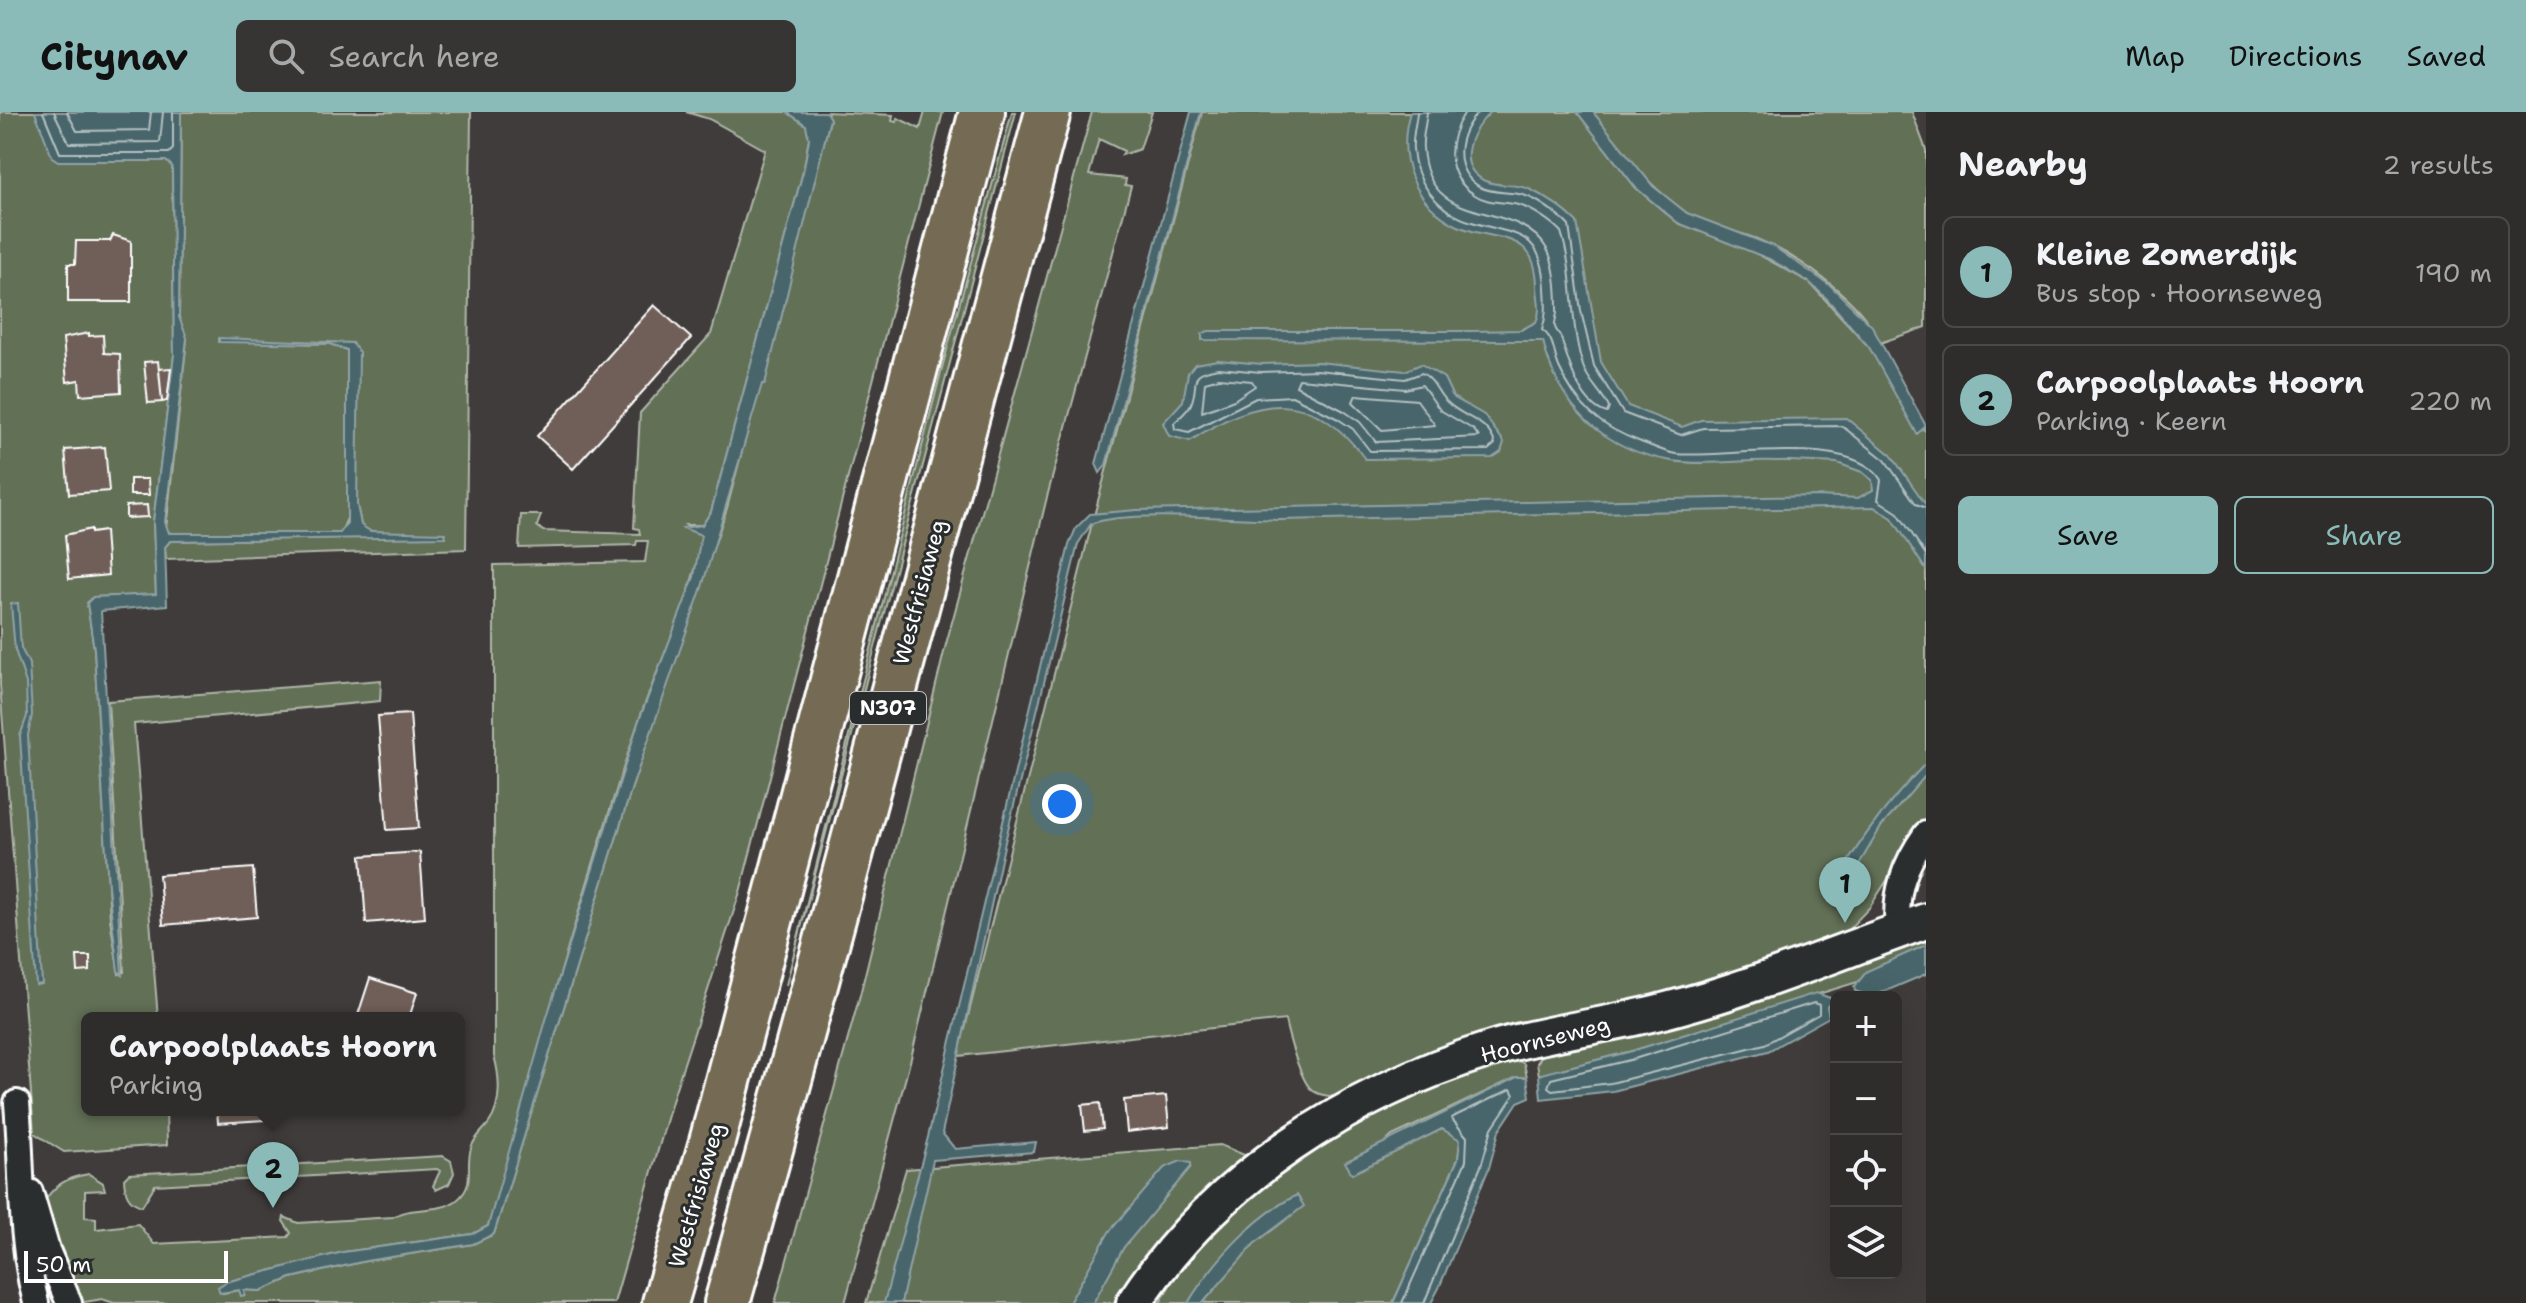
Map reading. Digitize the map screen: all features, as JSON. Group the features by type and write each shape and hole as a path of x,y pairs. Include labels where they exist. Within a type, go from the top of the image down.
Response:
{"highway":[{"name":"Westfrisiaweg","path":"665,1303 716,1128 982,112"},
{"name":"Westfrisiaweg","path":"727,1303 841,900 901,657 1048,112"}],"street":[{"path":"1912,926 1898,890 1904,869 1926,834"},
{"name":"Hoornseweg","path":"1134,1303 1164,1258 1206,1211 1265,1164 1322,1127 1399,1086 1492,1049 1663,1011 1772,980 1912,926"},
{"path":"17,1103 23,1165 21,1232 36,1303"},
{"path":"23,1165 47,1250 69,1303"},
{"name":"Hoornseweg","path":"1142,1303 1164,1258"}],"green space":[{"path":"0,112 35,112 39,121 166,161 172,166 174,355 153,522 156,595 93,597 87,603 94,649 110,919 119,974 124,972 108,701 381,680 380,701 134,724 158,1012 81,1012 81,1116 166,1116 167,1145 64,1152 34,1133 0,685"},
{"path":"181,112 471,112 466,549 166,559 165,547 170,541 446,536 369,531 361,525 357,505 352,343 219,341 330,344 347,350 348,516 341,533 173,536 166,529 187,339 179,317"},
{"path":"686,112 787,112 806,125 809,138 804,168 711,512 702,525 686,525 701,534 697,563 638,723 599,845 492,1216 488,1226 473,1234 344,1252 226,1282 223,1293 240,1290 244,1295 244,1290 260,1291 291,1278 366,1261 473,1244 494,1234 632,787 727,508 830,120 826,112 893,115 892,121 897,122 898,118 920,129 925,112 943,112 740,892 675,1091 614,1303 114,1303 102,1299 79,1303 41,1206 55,1188 73,1177 89,1174 103,1183 105,1190 85,1191 85,1217 96,1218 96,1229 138,1224 154,1244 288,1237 291,1233 283,1221 284,1217 298,1223 393,1217 408,1211 442,1207 463,1194 468,1182 471,1148 493,1116 499,1090 494,1056 494,565 645,562 648,541 637,541 636,545 519,548 521,515 541,515 537,526 543,531 640,534 639,529 634,528 640,413 711,334 765,150 709,119"},
{"path":"1012,112 1016,112 786,985 942,368"},
{"path":"1092,112 1152,112 1140,149 1122,155 1124,151 1099,139 1089,175 1126,179 1125,185 1131,186 1047,497 911,1058 845,1303 775,1303 860,995 946,644"},
{"path":"1202,112 1577,112 1636,188 1678,223 1752,251 1809,282 1869,347 1926,432 1926,819 1870,907 1844,934 1698,986 1337,1097 1316,1093 1307,1084 1285,1020 958,1056 1091,527"},
{"path":"1593,112 1912,112 1926,150 1926,327 1880,343 1859,311 1809,268 1757,239 1712,225 1675,204 1623,154"},
{"path":"1926,936 1926,945 1864,975 1861,981 1632,1051 1539,1075 1537,1063 1542,1055 1636,1033"},
{"path":"1514,1058 1524,1064 1527,1077 1517,1077 1392,1136 1353,1173 1436,1130 1447,1129 1460,1140 1458,1159 1393,1303 1160,1303 1189,1258 1225,1218 1267,1182 1313,1150 1414,1097"},
{"path":"1220,1145 1247,1156 1164,1234 1113,1303 866,1303 906,1169"},
{"path":"443,1156 451,1161 454,1173 449,1184 436,1190 433,1186 440,1171 437,1169 155,1185 142,1206 128,1196 124,1179 129,1174"}],"water":[{"path":"35,112 181,112 179,317 187,338 165,522 169,533 340,533 347,523 347,350 330,344 219,342 219,338 352,343 359,352 357,505 361,525 370,531 445,533 446,537 170,541 165,547 167,605 101,611 122,975 118,971 108,886 94,649 87,603 93,597 156,594 153,522 174,355 172,166 166,161 58,161 52,157"},
{"path":"787,112 826,112 830,119 765,384 762,384 702,587 632,787 494,1234 473,1244 366,1261 291,1278 260,1291 244,1290 245,1295 241,1296 239,1290 220,1293 218,1287 226,1282 343,1252 473,1234 488,1226 546,1020 638,723 694,577 701,535 683,528 702,525 711,512 804,168 809,139 806,125"},
{"path":"1191,112 1201,112 1106,465 1100,473 1096,464"},
{"path":"1410,112 1491,112 1478,127 1469,146 1470,166 1475,174 1490,183 1529,189 1577,222 1601,362 1628,406 1682,427 1701,420 1846,418 1891,455 1926,505 1926,570 1892,518 1874,507 1280,520 1154,516 1091,524 1078,544 1004,846 942,1133 955,1149 1036,1142 1034,1152 933,1160 901,1303 884,1303 928,1137 1069,545 1076,528 1090,514 1137,510 1817,496 1858,498 1873,490 1872,480 1862,472 1837,463 1682,462 1625,447 1605,436 1572,405 1550,365 1543,341 1202,340 1202,334 1208,331 1521,330 1536,322 1539,308 1535,267 1521,246 1458,226 1430,206 1420,193 1407,163 1406,129"},
{"path":"1577,112 1593,112 1653,186 1687,213 1773,246 1831,286 1872,326 1926,426 1917,434 1869,347 1809,282 1769,259 1678,223 1636,188"},
{"path":"1218,360 1262,364 1318,362 1405,371 1421,364 1444,378 1453,397 1484,415 1504,442 1501,452 1492,458 1365,459 1325,419 1283,406 1238,415 1190,441 1169,436 1163,423 1183,401 1188,373 1195,364"},
{"path":"18,603 21,648 29,664 32,715 28,735 42,984 36,985 20,736 27,716 26,683 15,650 11,604"},
{"path":"1926,763 1926,775 1881,827 1845,888 1837,880 1857,848 1889,804"},
{"path":"1926,945 1926,974 1886,991 1855,991 1854,987 1867,971"},
{"path":"1816,993 1830,998 1827,1007 1829,1017 1768,1051 1613,1091 1541,1099 1539,1075 1632,1051"},
{"path":"1517,1077 1527,1077 1530,1097 1518,1102 1499,1131 1489,1168 1431,1303 1393,1303 1458,1159 1460,1140 1442,1129 1352,1174 1345,1162"},
{"path":"1181,1161 1191,1163 1191,1167 1124,1247 1093,1303 1069,1303 1109,1232 1164,1168"},
{"path":"1297,1195 1304,1206 1254,1244 1203,1303 1188,1303 1235,1242 1265,1215"}],"building":[{"path":"113,235 131,241 131,302 68,302 68,264 75,264 76,241 110,241"},
{"path":"654,305 691,338 573,469 537,436"},
{"path":"89,333 89,336 103,335 104,353 120,354 121,392 80,395 79,380 67,382 63,338"},
{"path":"158,361 162,402 148,403 144,362"},
{"path":"171,368 167,401 162,402 159,369"},
{"path":"105,447 109,491 69,494 65,450"},
{"path":"130,479 148,479 149,495 130,495"},
{"path":"147,505 148,517 126,518 126,506"},
{"path":"91,529 91,533 105,531 108,575 69,579 65,535"},
{"path":"410,714 419,828 387,830 378,716"},
{"path":"420,852 425,918 366,923 361,856"},
{"path":"253,868 257,917 163,925 159,875"},
{"path":"77,956 90,956 90,971 78,972"},
{"path":"370,978 417,993 411,1012 359,1012"},
{"path":"1166,1096 1169,1127 1127,1132 1124,1100"},
{"path":"1100,1103 1103,1129 1085,1131 1082,1105"},
{"path":"217,1116 264,1116 264,1120 218,1123"}],"place":[{"name":"Kleine Zomerdijk","path":"1845,923"},
{"name":"Carpoolplaats Hoorn","path":"273,1208"}]}
